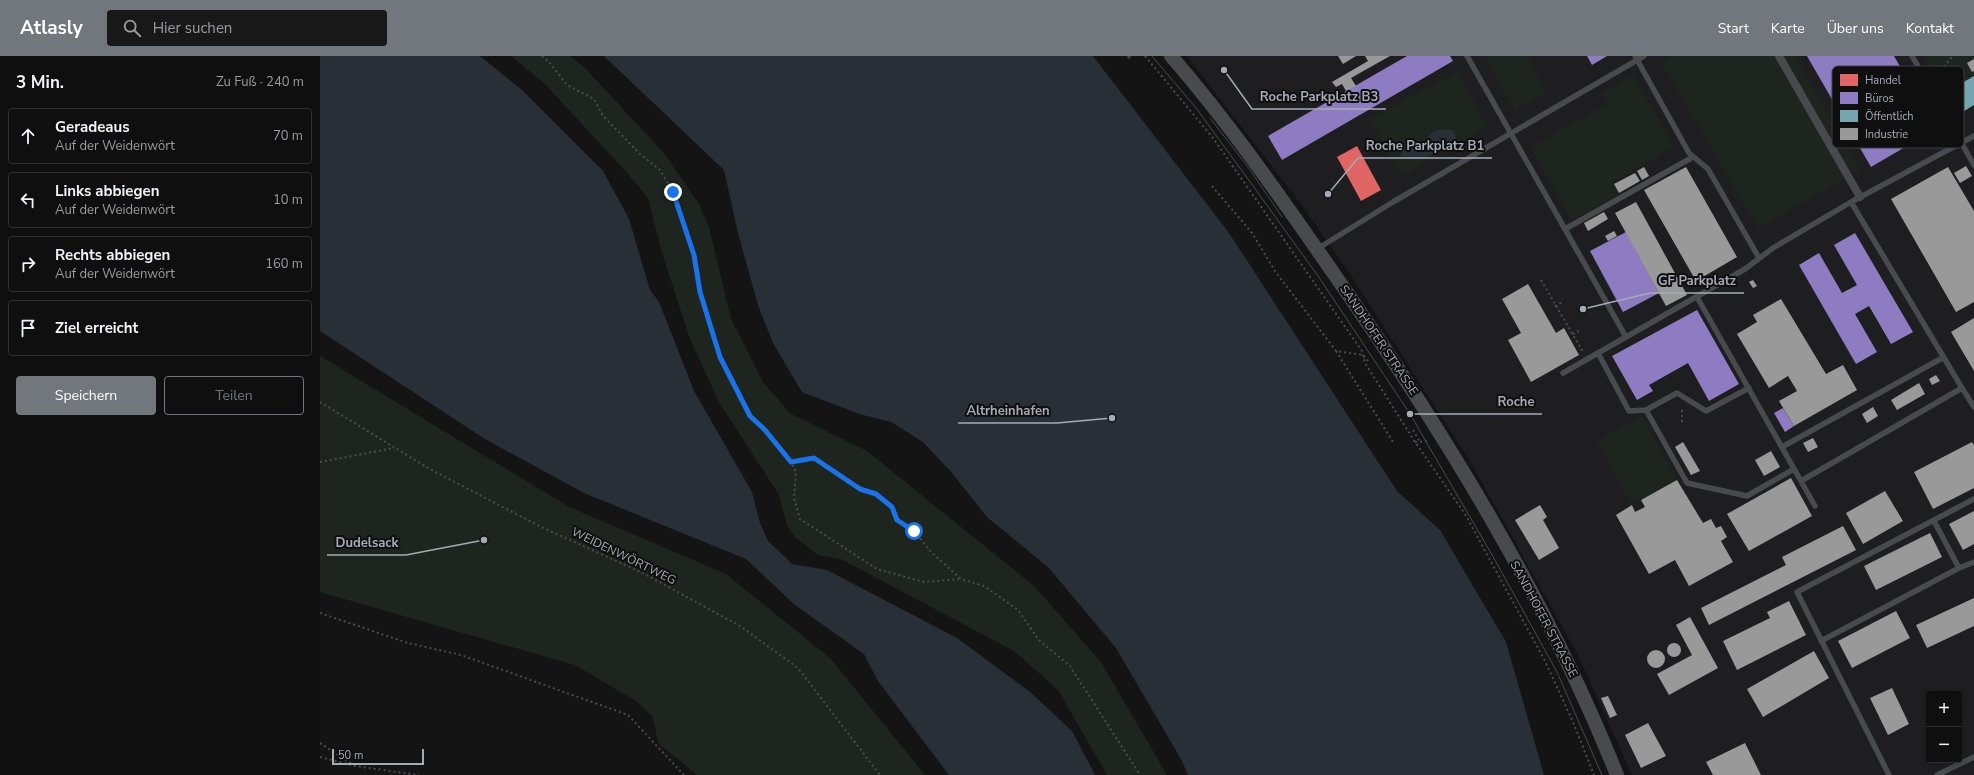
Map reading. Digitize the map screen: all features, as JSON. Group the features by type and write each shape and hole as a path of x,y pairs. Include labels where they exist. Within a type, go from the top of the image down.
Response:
{"street":[{"name":"SANDHOFER STRASSE","path":"1171,56 1222,119 1316,249 1440,431 1479,498 1574,674 1617,775"},
{"path":"1779,56 1860,197"}],"lane":[{"path":"1467,56 1626,337"},
{"path":"1316,249 1636,58 1644,56"},
{"path":"1912,56 1918,66"},
{"path":"1636,58 1689,153 1708,169 1759,258"},
{"path":"1964,141 1974,136"},
{"path":"1964,147 1974,165"},
{"path":"1563,373 1745,270 1773,248 1851,202 1950,148"},
{"path":"1565,229 1693,156"},
{"path":"1851,202 1974,407"},
{"path":"1698,296 1815,506"},
{"path":"1598,353 1629,411 1646,410 1678,393 1706,411 1749,388"},
{"path":"1782,447 1944,357"},
{"path":"1801,480 1962,388"},
{"path":"1646,410 1687,483 1746,496 1794,469"},
{"path":"1889,775 1797,592 1974,499"},
{"path":"1934,521 1959,568"},
{"path":"1821,641 1959,568 1974,562"},
{"path":"1937,775 1974,757"}],"path":[{"path":"542,56 549,62 567,85 594,99 603,116 618,133 660,170 673,192 694,255 700,292 720,357 750,416 765,430 791,462 796,472 794,498 800,519 877,569 924,582 961,579 984,586 1018,610 1039,640 1070,666 1140,775"},
{"path":"1145,56 1213,138 1279,231 1363,356 1369,362"},
{"path":"1943,66 1950,57 1955,56"},
{"path":"1212,186 1252,233 1275,271 1336,350 1393,442"},
{"path":"1540,280 1587,359"},
{"path":"1556,306 1562,302"},
{"path":"1572,334 1578,331"},
{"path":"1336,350 1363,356"},
{"path":"1363,356 1365,363 1415,442 1465,514 1500,577 1545,661 1573,722 1594,775"},
{"path":"1682,422 1682,406 1686,398"},
{"name":"WEIDENWÖRTWEG","path":"320,402 428,468 541,527 641,572 740,626 798,668 880,775"},
{"path":"1412,430 1420,442"},
{"path":"320,462 395,448"},
{"path":"791,462 814,458 860,489 876,494 892,507 897,520 914,531 931,552 961,579"},
{"path":"320,613 408,643 461,655 628,715 684,775"},
{"path":"320,743 355,766"},
{"path":"320,757 355,766 419,775"}],"shaded area":[{"path":"320,56 480,56 522,90 603,171 629,219 650,290 659,302 694,391 752,492 760,523 768,541 792,564 827,570 957,638 1029,691 1072,731 1095,775 949,775 878,681 864,654 795,605 746,559 584,493 485,439 320,331"},
{"path":"511,56 570,56 585,68 664,153 699,204 709,227 731,319 763,382 791,414 867,451 1034,586 1101,662 1167,775 1107,775 1058,690 1014,651 841,559 818,555 795,537 787,525 779,495 719,402 690,339 662,253 648,198 628,174 544,83"},
{"path":"604,56 1093,56 1229,233 1397,491 1440,530 1506,642 1544,775 1188,775 1182,761 1116,648 1049,568 987,517 952,473 923,442 891,422 859,414 802,392 773,343 758,305 738,233 724,170"},
{"path":"1187,56 1974,56 1974,775 1632,775 1578,655 1471,463 1352,277 1304,208"},
{"path":"1484,56 1527,56 1547,92 1515,110"},
{"path":"1672,56 1795,56 1832,121 1832,148 1847,148 1860,170 1758,228 1661,62"},
{"path":"1923,56 1974,56 1974,76 1964,82 1964,66 1929,66"},
{"path":"1457,72 1488,127 1402,175 1370,119"},
{"path":"1633,75 1674,147 1613,182 1619,194 1572,220 1531,147 1608,103 1602,93"},
{"path":"1442,129 1453,130 1457,140 1422,160 1401,156 1402,145 1425,141 1431,133"},
{"path":"320,356 569,507 726,574 830,658 925,775 697,775 658,743 653,717 636,701 575,665 320,592"},
{"path":"1642,416 1677,480 1632,505 1597,441"}],"building: Handel":[{"path":"1357,146 1381,190 1361,201 1337,157"}],"building: Büros":[{"path":"1407,56 1450,56 1453,61 1282,160 1268,136"},
{"path":"1587,56 1607,56 1592,65"},
{"path":"1807,56 1894,56 1900,66 1832,66 1832,99"},
{"path":"1860,148 1904,148 1871,167"},
{"path":"1626,232 1659,293 1623,312 1590,251"},
{"path":"1855,233 1913,332 1891,344 1869,306 1855,314 1877,352 1856,364 1799,265 1819,253 1842,293 1857,285 1834,245"},
{"path":"1697,310 1739,384 1709,401 1688,363 1649,385 1653,391 1637,400 1612,356"},
{"path":"1783,408 1794,426 1785,432 1774,413"}],"building: Öffentlich":[{"path":"1974,76 1974,105 1964,111 1964,82"}],"building: Industrie":[{"path":"1338,56 1356,56 1343,64"},
{"path":"1365,56 1390,56 1351,78 1356,86 1346,91 1342,84 1336,87 1332,82 1368,61"},
{"path":"1974,59 1974,71 1972,72 1967,63"},
{"path":"1966,166 1972,176 1960,183 1954,173"},
{"path":"1644,167 1649,176 1642,180 1637,171"},
{"path":"1686,167 1737,257 1696,281 1644,190"},
{"path":"1948,167 1974,211 1974,302 1956,312 1891,199"},
{"path":"1635,173 1640,181 1619,193 1614,184"},
{"path":"1636,202 1687,295 1666,306 1615,213"},
{"path":"1604,212 1608,219 1588,231 1584,223"},
{"path":"1614,231 1617,236 1608,241 1605,236"},
{"path":"1753,280 1757,286 1753,288 1749,282"},
{"path":"1528,284 1556,333 1564,328 1579,355 1531,382 1508,340 1521,333 1502,299"},
{"path":"1781,299 1826,374 1843,365 1857,390 1794,426 1779,401 1797,391 1788,376 1769,388 1737,334 1757,322 1753,315"},
{"path":"1974,318 1974,371 1951,332"},
{"path":"1936,375 1940,381 1932,385 1929,379"},
{"path":"1919,383 1925,394 1897,410 1891,400"},
{"path":"1873,407 1878,416 1867,423 1862,414"},
{"path":"1813,438 1818,447 1808,452 1803,443"},
{"path":"1683,442 1700,471 1691,475 1675,447"},
{"path":"1972,442 1974,445 1974,488 1933,509 1914,472"},
{"path":"1771,451 1780,467 1764,476 1755,460"},
{"path":"1791,478 1812,516 1749,551 1727,514"},
{"path":"1677,480 1703,523 1711,519 1716,528 1721,526 1727,537 1721,541 1733,562 1689,586 1675,560 1649,574 1616,515 1632,505 1635,512 1645,507 1641,500"},
{"path":"1885,491 1903,521 1863,544 1846,513"},
{"path":"1540,505 1547,517 1543,520 1559,548 1539,560 1515,520"},
{"path":"1974,511 1974,544 1963,550 1949,524"},
{"path":"1843,526 1856,550 1709,625 1701,608 1786,565 1782,557"},
{"path":"1930,533 1942,557 1876,590 1864,566"},
{"path":"1974,598 1974,626 1927,648 1916,625"},
{"path":"1789,601 1806,635 1737,670 1723,641 1770,618 1767,612"},
{"path":"1896,611 1910,638 1852,668 1838,641"},
{"path":"1690,617 1718,668 1669,695 1657,674 1692,655 1676,625"},
{"path":"1674,643 1679,645 1681,650 1679,655 1674,657 1669,655 1667,650 1669,645"},
{"path":"1652,650 1660,650 1665,655 1663,666 1660,668 1652,668 1647,663 1647,655"},
{"path":"1814,651 1829,678 1763,717 1747,689"},
{"path":"1892,688 1909,724 1888,735 1870,698"},
{"path":"1608,696 1617,715 1610,718 1601,698"},
{"path":"1648,723 1666,756 1641,768 1625,735"},
{"path":"1745,743 1761,775 1713,775 1706,762"}],"tram line":[{"path":"1152,56 1196,108 1318,276 1410,414 1491,553 1557,672 1602,775"},
{"path":"1210,118 1248,167 1282,217"}],"place":[{"name":"Roche Parkplatz B3","path":"1224,70"},
{"name":"Roche Parkplatz B1","path":"1328,194"},
{"name":"GF Parkplatz","path":"1583,309"},
{"name":"Roche","path":"1410,414"},
{"name":"Altrheinhafen","path":"1112,418"},
{"name":"Dudelsack","path":"484,540"}],"route":[{"path":"673,192 694,255 700,292 720,357 750,416 765,430 791,462 814,458 860,489 876,494 892,507 897,520 914,531"}]}
